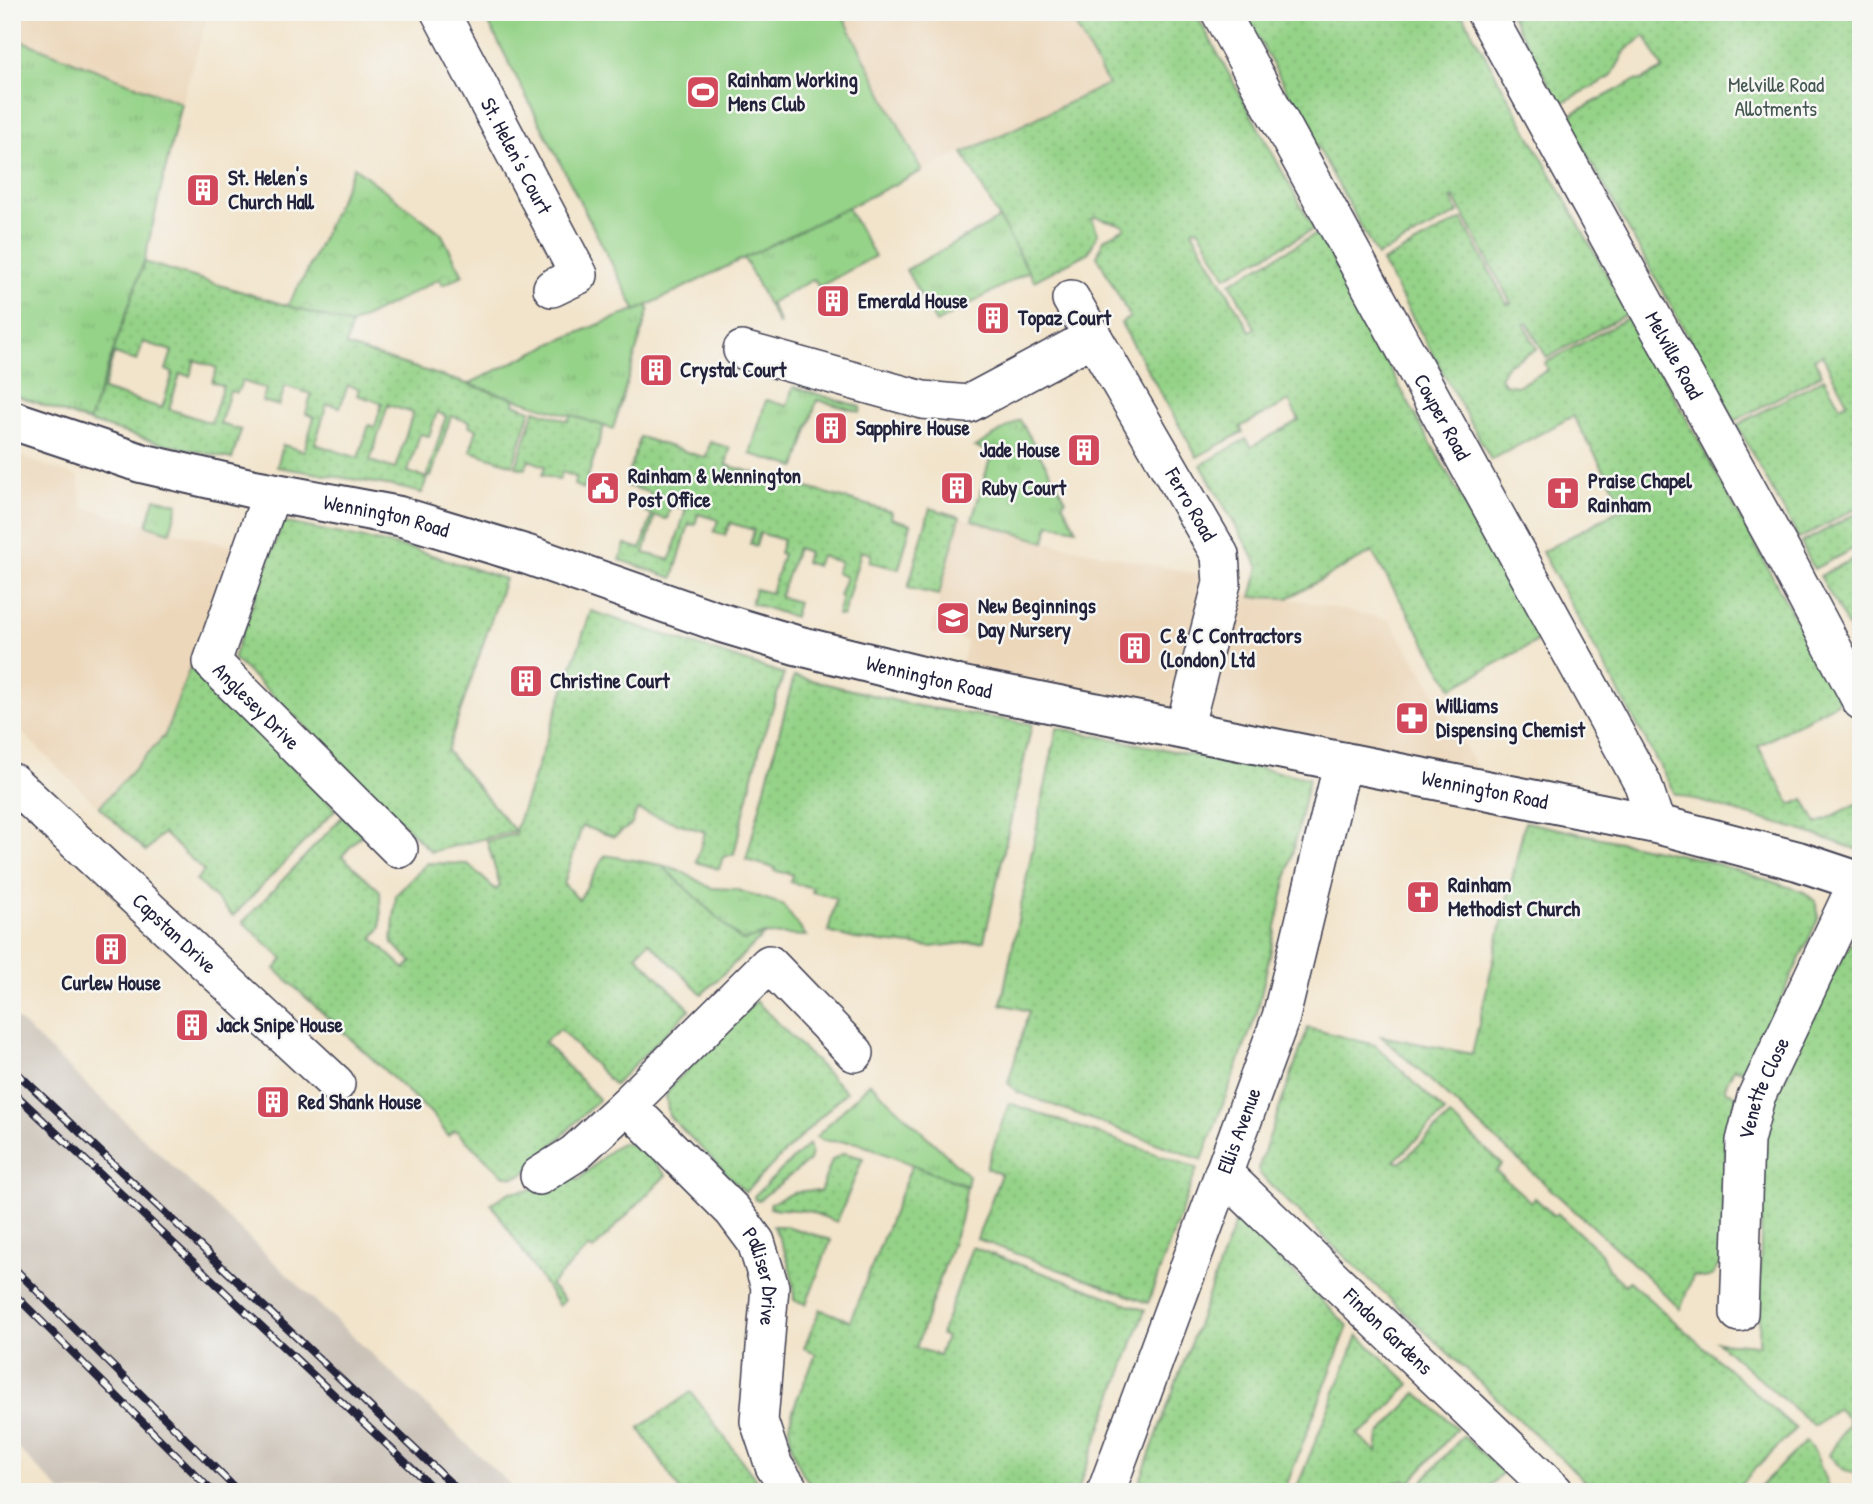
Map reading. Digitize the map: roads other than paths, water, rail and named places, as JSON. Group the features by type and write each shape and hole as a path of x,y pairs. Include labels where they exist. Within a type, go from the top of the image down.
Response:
{"main road":[{"name":"Wennington Road","path":"12,420 141,463 399,516 528,555 722,623 796,645 958,684 1656,824 1798,861 1859,882"}],"street":[{"name":"St. Helen's Court","path":"440,12 579,275 552,288"},
{"name":"Cowper Road","path":"1220,12 1643,784 1656,824"},
{"name":"Melville Road","path":"1485,12 1861,701"},
{"name":"Ferro Road","path":"1071,299 1220,555 1222,583 1184,729"},
{"path":"742,350 923,400 968,404 1093,337"},
{"name":"Anglesey Drive","path":"272,492 212,662 399,849"},
{"name":"Ellis Avenue","path":"1106,1492 1280,1017 1343,761"},
{"name":"Capstan Drive","path":"12,782 336,1084"},
{"name":"Venette Close","path":"1739,1313 1745,1141 1756,1097 1859,882"},
{"path":"539,1176 574,1154 769,964 855,1053"},
{"name":"Palliser Drive","path":"627,1105 733,1211 756,1242 770,1287 759,1421 774,1465 792,1492"},
{"name":"Findon Gardens","path":"1223,1173 1555,1492"}],"railway":[{"path":"12,1068 460,1492"},
{"path":"12,1091 437,1492"},
{"path":"12,1266 239,1492"},
{"path":"12,1292 213,1492"}],"place":[{"name":"Rainham Working Mens Club","path":"703,92"},
{"name":"St. Helen's Church Hall","path":"203,190"},
{"name":"Emerald House","path":"833,301"},
{"name":"Topaz Court","path":"993,318"},
{"name":"Crystal Court","path":"656,370"},
{"name":"Sapphire House","path":"831,428"},
{"name":"Jade House","path":"1084,450"},
{"name":"Rainham & Wennington Post Office","path":"603,488"},
{"name":"Ruby Court","path":"957,488"},
{"name":"Praise Chapel Rainham","path":"1563,493"},
{"name":"New Beginnings Day Nursery","path":"953,618"},
{"name":"C & C Contractors (London) Ltd","path":"1135,648"},
{"name":"Christine Court","path":"526,681"},
{"name":"Williams Dispensing Chemist","path":"1412,718"},
{"name":"Rainham Methodist Church","path":"1423,897"},
{"name":"Curlew House","path":"111,949"},
{"name":"Jack Snipe House","path":"192,1025"},
{"name":"Red Shank House","path":"273,1102"}],"park label":[{"name":"Melville Road Allotments","path":"1776,97"}]}
